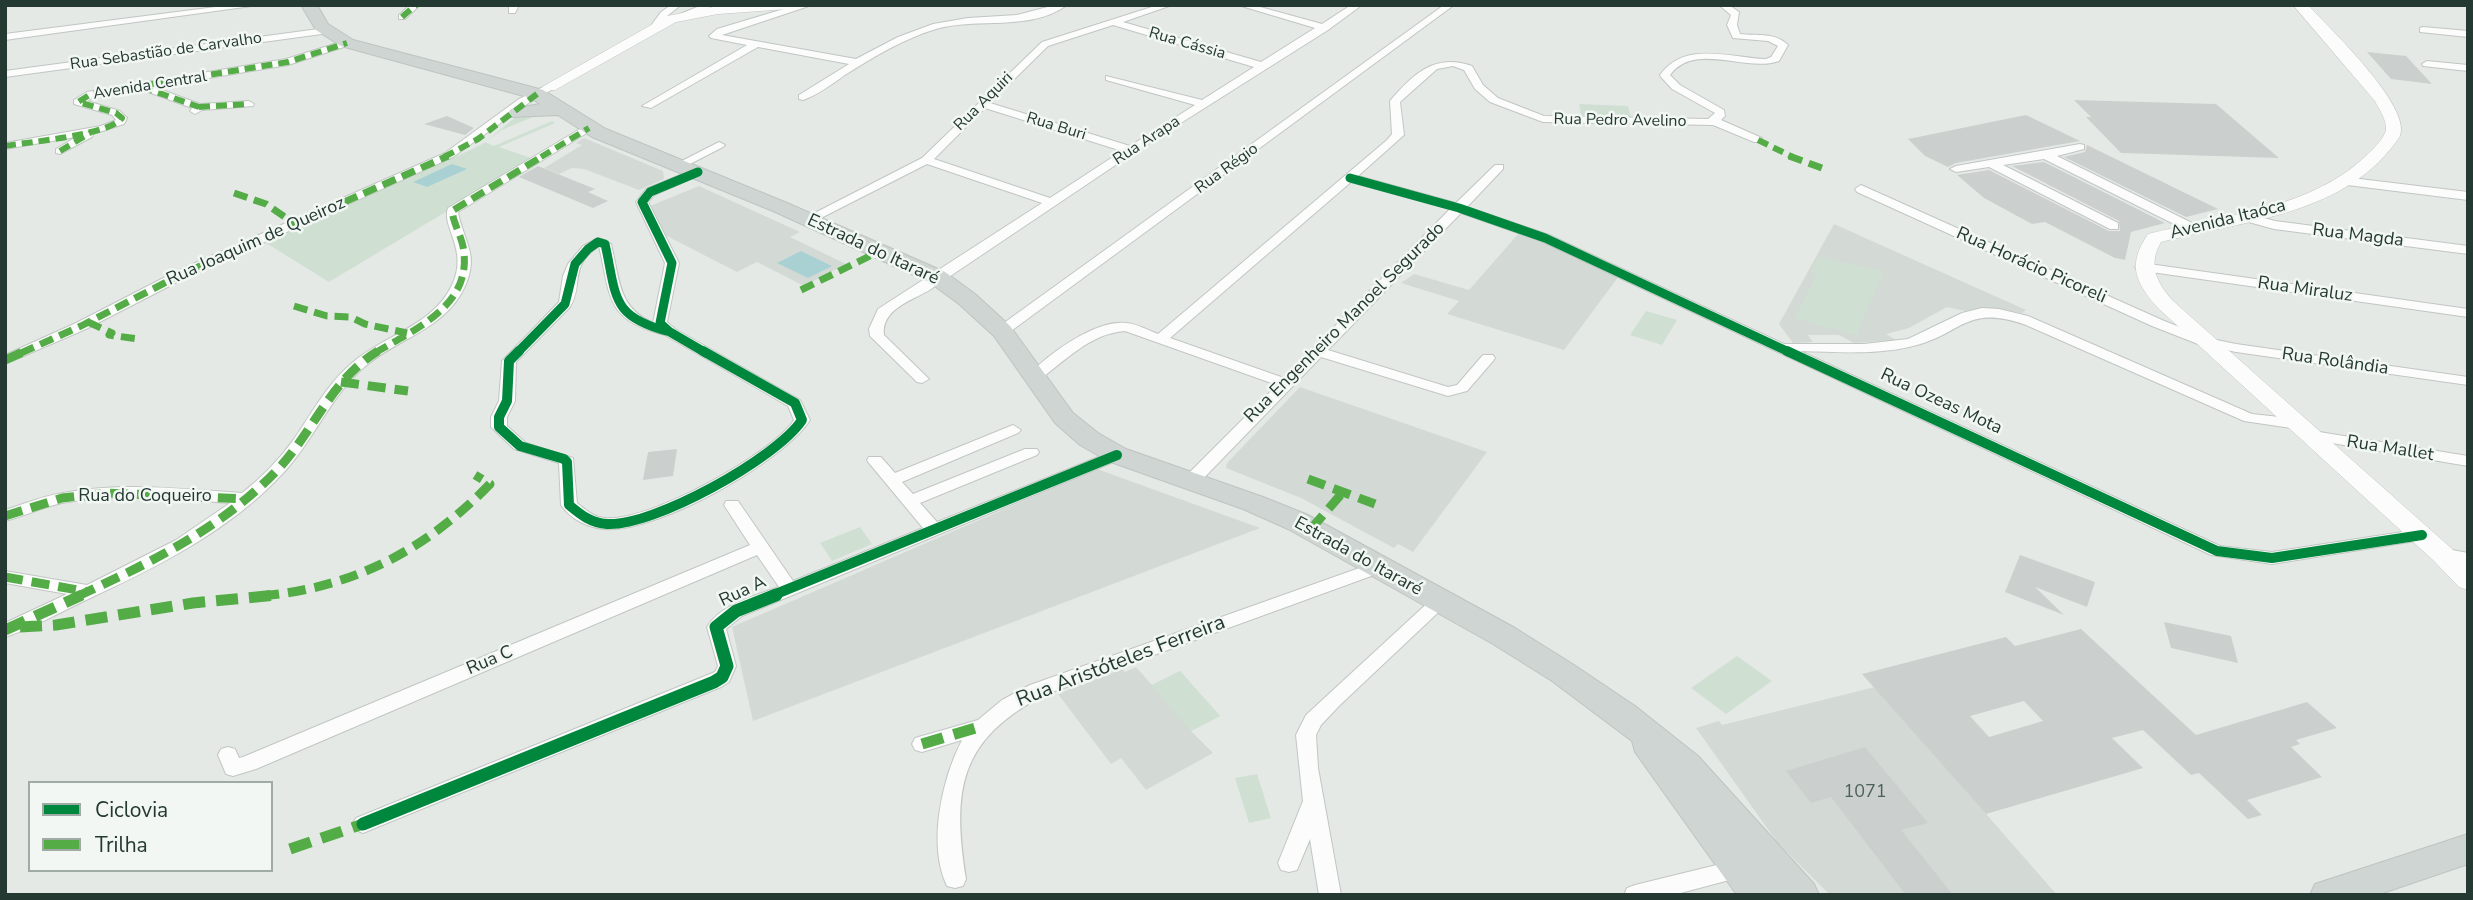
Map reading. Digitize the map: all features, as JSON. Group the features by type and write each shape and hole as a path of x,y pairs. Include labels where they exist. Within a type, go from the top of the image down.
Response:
{"main road":[{"name":"Estrada do Itararé","path":"309,5 317,22 326,31 347,43 543,92 589,128 809,219 937,278 967,299 1002,331 1064,418 1099,446 1289,518 1504,636 1563,673 1669,750 1801,895"},
{"path":"543,92 655,27 674,12 788,5"},
{"name":"Avenida Itaóca","path":"2142,267 2145,252 2154,238 2190,228 2249,218 2300,201 2343,181 2375,159 2394,129 2390,114 2354,61 2300,5"},
{"path":"510,116 537,109 563,110"},
{"path":"2142,267 2154,292 2203,341 2422,535 2468,581"},
{"name":"Estrada do Itararé","path":"1639,729 1665,771 1737,869 1760,895"},
{"path":"2328,895 2468,849"}],"street":[{"path":"5,37 256,5"},
{"path":"674,12 712,5"},
{"path":"808,5 720,31 714,36 859,63"},
{"path":"803,97 859,63 933,26 1029,17 1063,5"},
{"name":"Rua Aquiri","path":"809,219 926,160 1039,47 1168,5"},
{"path":"1242,5 1325,28"},
{"name":"Rua Arapa","path":"922,379 880,340 876,329 886,309 1358,5"},
{"name":"Rua Régio","path":"1002,331 1450,5"},
{"name":"Rua Pedro Avelino","path":"1160,339 1398,135 1399,127 1394,107 1401,93 1434,66 1454,63 1468,68 1479,87 1493,100 1542,119 1714,121 1720,116 1718,109 1671,83 1665,75 1668,68 1678,61 1695,57 1772,61 1783,45 1771,39 1736,36 1732,24 1736,14 1723,5"},
{"path":"402,17 419,6"},
{"name":"Rua Cássia","path":"1112,22 1263,66"},
{"path":"2423,30 2468,34"},
{"name":"Rua Sebastião de Carvalho","path":"5,74 326,31"},
{"name":"Avenida Central","path":"5,146 116,125 122,118 116,113 79,101 91,94 288,62 347,43"},
{"path":"647,106 756,44"},
{"path":"2427,64 2468,68"},
{"path":"1110,79 1205,104"},
{"path":"135,86 164,93 197,109 249,104"},
{"name":"Rua Joaquim de Queiroz","path":"5,360 182,274 456,151 478,139 543,92"},
{"name":"Rua Buri","path":"982,104 1131,150"},
{"path":"1714,121 1758,140"},
{"path":"5,630 150,563 205,529 245,499 285,462 348,374 368,357 440,312 454,296 463,274 466,255 452,211 589,128"},
{"path":"60,150 92,131"},
{"path":"670,332 651,329 628,317 621,308 613,286 606,244 598,242 585,249 571,273 569,295 565,304 509,361 507,401 499,418 499,426 520,446 567,462 569,505 587,520 607,523 631,521 675,507 771,450 789,437 802,420 794,403 670,332 662,326 659,319 672,271 671,263 642,202 650,192 689,168 719,145"},
{"path":"1956,169 2080,147"},
{"path":"2046,155 2190,228"},
{"path":"926,160 1053,202"},
{"path":"1992,164 2114,226"},
{"name":"Rua Engenheiro Manoel Segurado","path":"1191,481 1499,167"},
{"name":"Rua Ozeas Mota","path":"1350,178 1459,208 1545,238 2217,551 2272,558 2422,535"},
{"path":"2343,181 2468,196"},
{"name":"Rua Horácio Picoreli","path":"1861,189 2157,323 2203,341"},
{"name":"Rua Magda","path":"2249,218 2274,225 2468,250"},
{"name":"Rua Miraluz","path":"2142,267 2468,313"},
{"name":"Rua Mallet","path":"1783,347 1893,346 1926,338 1969,315 2003,314 2031,322 2249,418 2468,461"},
{"path":"1034,377 1107,327 1126,327 1285,383"},
{"name":"Rua Rolândia","path":"2203,341 2468,381"},
{"path":"1317,351 1448,392 1462,388 1488,358"},
{"path":"892,480 1013,430"},
{"path":"910,501 1031,452"},
{"name":"Rua A","path":"363,824 714,682 722,677 727,666 716,627 736,611 1117,455"},
{"path":"875,460 934,530"},
{"name":"Rua do Coqueiro","path":"5,516 58,499 100,494 245,499"},
{"path":"732,505 790,590"},
{"name":"Rua C","path":"228,755 233,768 249,763 761,547"},
{"path":"2442,554 2468,559"},
{"name":"Rua Aristóteles Ferreira","path":"955,879 949,848 951,787 959,763 982,726 998,710 1037,690 1380,567"},
{"path":"5,577 89,592"},
{"path":"1330,895 1306,744 1313,720 1439,602"},
{"path":"922,744 982,726"},
{"path":"1289,863 1313,801"},
{"path":"1635,895 1737,869"}],"shaded area":[{"path":"584,138 663,171 664,179 639,190 584,169 572,168 559,174 544,168 582,145 576,143"},
{"path":"699,186 800,232 790,237 846,264 804,286 757,262 737,272 663,234 650,206"},
{"path":"1834,224 2026,310 2022,313 1991,308 1965,311 1947,307 1909,328 1886,334 1896,340 1854,343 1839,335 1808,335 1813,342 1793,343 1779,324"},
{"path":"1519,233 1619,276 1564,350 1447,314 1459,301 1401,283 1414,274 1469,290"},
{"path":"1300,387 1487,452 1413,552 1398,544 1394,548 1301,498 1226,468 1227,463"},
{"path":"1097,469 1260,528 753,721 732,627"},
{"path":"1136,667 1152,685 1180,671 1220,716 1191,731 1213,753 1146,790 1121,758 1111,764 1058,694 1122,669 1125,672"},
{"path":"1875,687 2057,895 1830,895 1777,842 1696,728 1719,721 1722,725"}],"green space":[{"path":"1579,104 1628,106 1631,117 1581,115"},
{"path":"540,114 502,130 486,141 518,115"},
{"path":"552,121 555,123 499,147 534,159 329,282 266,243 466,152 485,142 494,146"},
{"path":"1819,257 1883,272 1856,335 1795,318 1817,274 1811,272"},
{"path":"1646,311 1677,320 1662,345 1630,335"},
{"path":"860,527 872,544 832,561 820,543"},
{"path":"1737,656 1772,681 1726,714 1691,688"},
{"path":"1180,671 1220,716 1191,731 1152,685"},
{"path":"1257,774 1271,818 1249,823 1235,778"}],"water":[{"path":"452,164 467,169 427,187 413,182"},
{"path":"801,251 832,266 808,278 777,263"}],"building":[{"path":"2367,52 2406,56 2432,84 2391,79"},
{"path":"2074,100 2216,104 2279,158 2121,153 2086,117 2091,117"},
{"path":"2026,115 2080,141 1956,163 1948,167 1925,156 1908,139"},
{"path":"447,116 474,128 465,135 424,124"},
{"path":"2087,145 2218,209 2186,217 2064,157 2085,152"},
{"path":"2044,162 2165,223 2131,232 2125,260 2115,258 2045,222 2032,224 1984,198 1957,175 1989,170 2109,231 2120,231 2119,221 2012,166"},
{"path":"538,166 595,189 588,192 608,201 593,208 519,177"},
{"path":"677,449 673,476 643,480 648,452"},
{"path":"2020,555 2095,582 2087,607 2035,587 2064,615 2005,592"},
{"path":"2164,622 2231,636 2238,663 2171,648"},
{"path":"2081,629 2196,735 2307,702 2337,728 2296,740 2300,744 2291,747 2322,777 2247,800 2262,815 2248,819 2199,773 2191,775 2143,730 2112,738 2143,768 1986,814 1862,674 2006,637 2015,646","holes":["2024,701 2043,721 1989,737 1970,716"]},
{"path":"1865,747 1928,823 1901,830 1953,895 1906,895 1831,797 1811,803 1786,771"}],"marked path":[{"path":"402,17 416,5"},
{"path":"5,146 104,129 120,122 122,118 116,113 78,102 91,94 288,62 347,43"},
{"path":"142,87 199,107 195,111"},
{"path":"5,360 81,326 182,274 449,155 478,139 537,94"},
{"path":"199,107 249,104"},
{"path":"5,630 156,559 233,510 278,469 336,388 359,364 414,331 450,301 461,281 465,262 464,249 452,211 589,128"},
{"path":"60,151 90,133"},
{"path":"1758,140 1787,155 1822,168"},
{"path":"234,193 266,204 295,224"},
{"path":"801,290 880,251"},
{"path":"294,306 327,316 351,317 365,324 407,333"},
{"path":"88,322 112,333 109,335 138,339"},
{"path":"341,382 408,391"},
{"path":"20,627 56,625 193,603 276,595 342,580 383,564 425,541 460,515 490,484 475,475"},
{"path":"1308,479 1375,504"},
{"path":"1311,529 1343,492"},
{"path":"5,516 62,498 107,493 245,499"},
{"path":"5,577 89,592"},
{"path":"922,744 982,726"},
{"path":"290,849 363,824"}],"cycle path":[{"path":"670,332 650,327 625,313 615,292 605,244 598,242 575,264 565,304 509,361 507,401 499,417 499,427 520,446 567,462 569,505 586,519 606,524 629,522 679,504 774,449 790,436 802,420 795,403 670,332 660,323 672,263 642,202 650,192 698,172"},
{"path":"1350,178 1459,208 1545,238 2217,551 2272,558 2422,535"},
{"path":"363,824 714,682 722,677 727,666 716,627 736,611 1117,455"}]}
